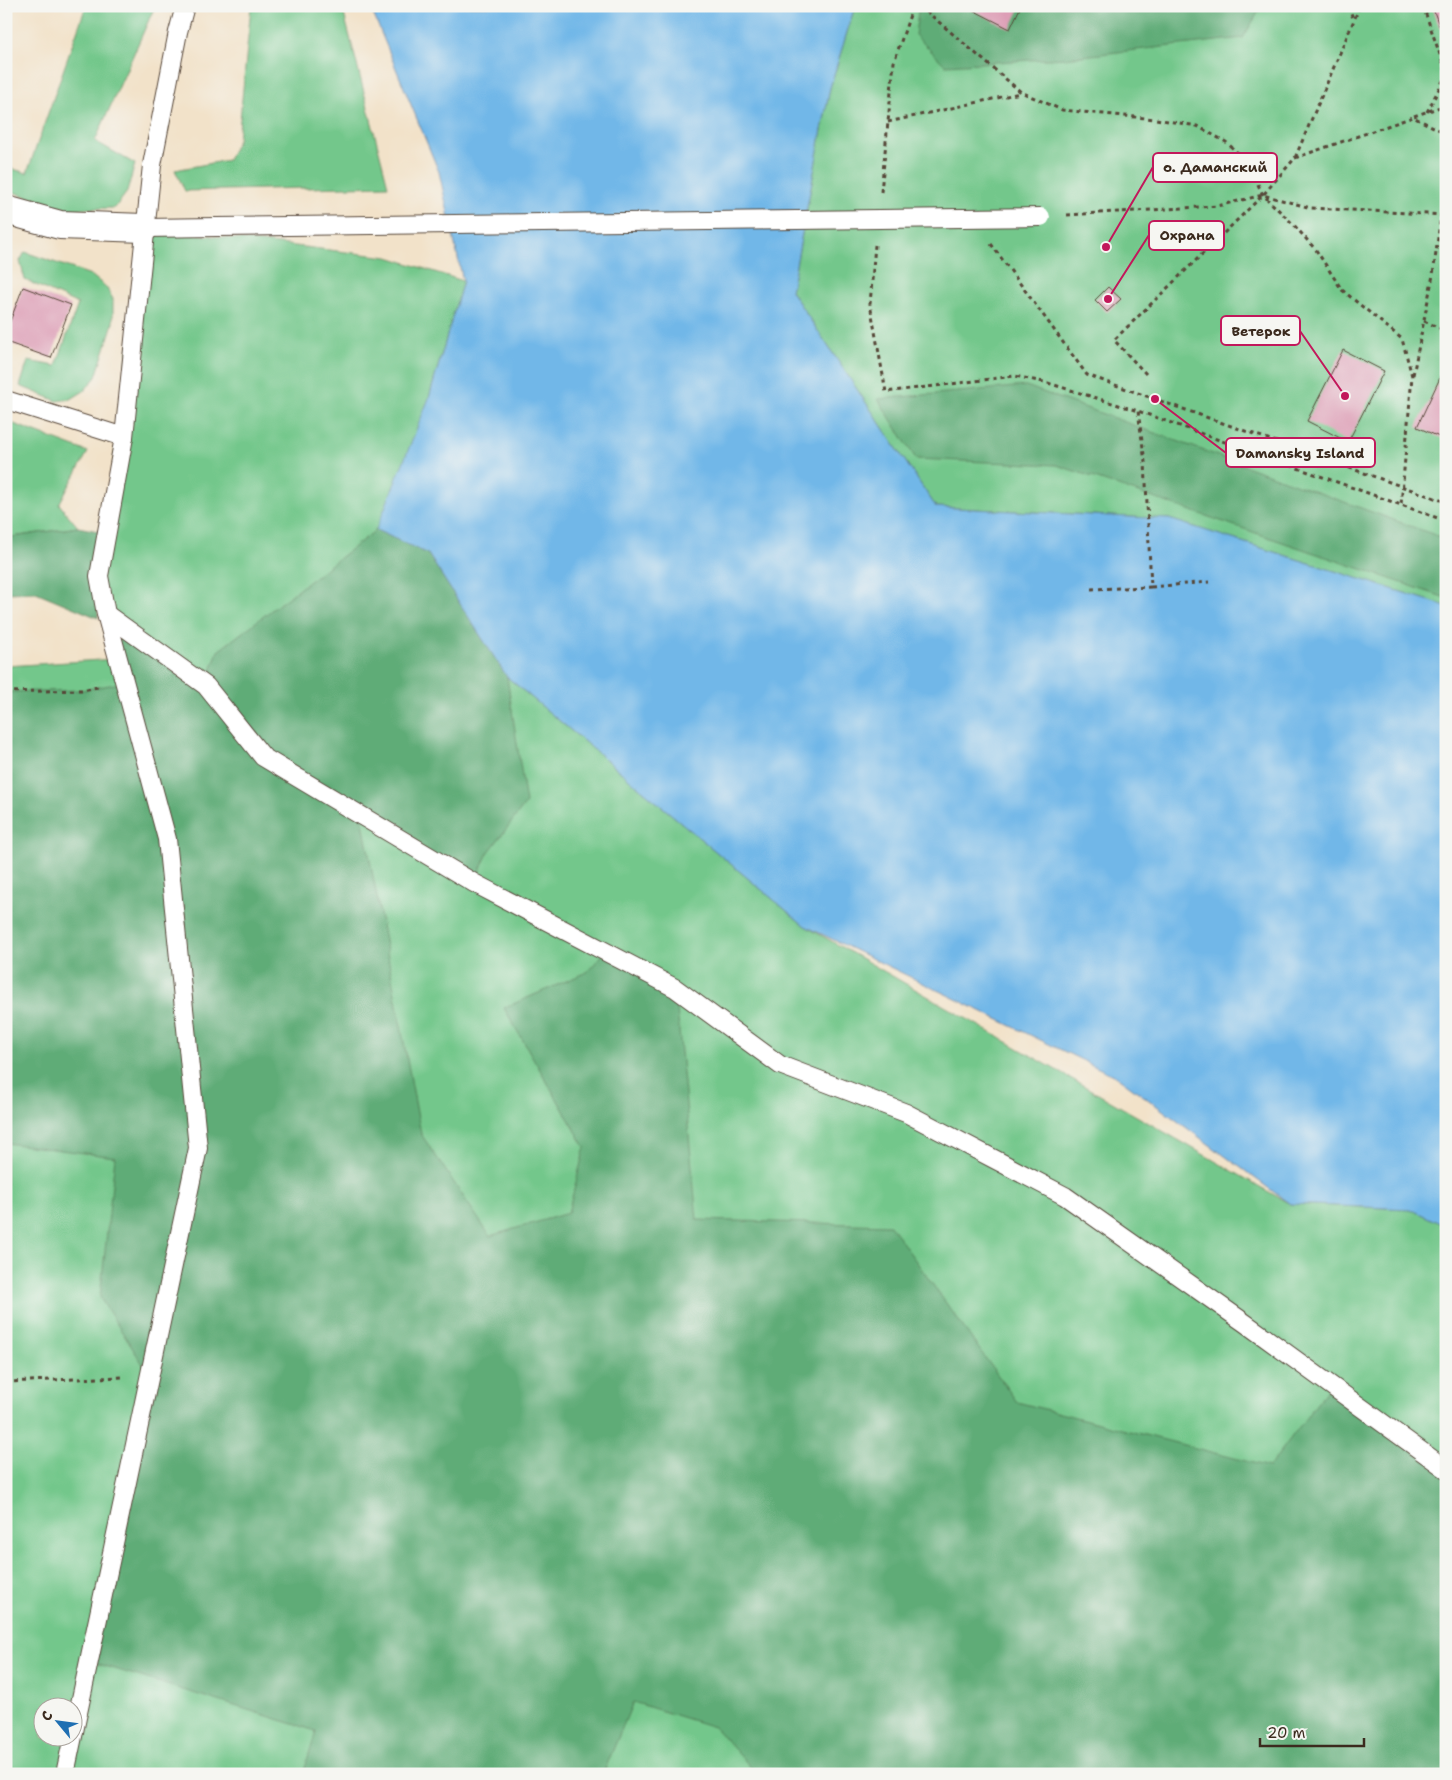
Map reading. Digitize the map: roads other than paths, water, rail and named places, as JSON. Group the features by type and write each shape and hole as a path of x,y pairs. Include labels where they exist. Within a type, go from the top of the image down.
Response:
{"street":[{"path":"6,210 60,226 144,228"}],"lane":[{"path":"65,1774 198,1148 166,839 126,682 106,614 99,576 124,437 144,228 152,165 178,32 185,6"},
{"path":"144,228 1041,217"},
{"path":"6,400 124,437"},
{"path":"106,614 206,686 263,757 474,884 675,988 780,1065 906,1114 1065,1196 1446,1469"}],"water":[{"path":"370,6 855,6 830,88 791,291 936,507 1169,519 1446,606 1446,1226 1410,1209 1290,1204 1119,1078 805,926 507,677 428,554 376,530 429,398 463,281 439,172"}],"place":[{"name":"о. Даманский","path":"1106,247"},
{"name":"Охрана","path":"1108,299"},
{"name":"Ветерок","path":"1345,396"},
{"name":"Damansky Island","path":"1155,399"}]}
